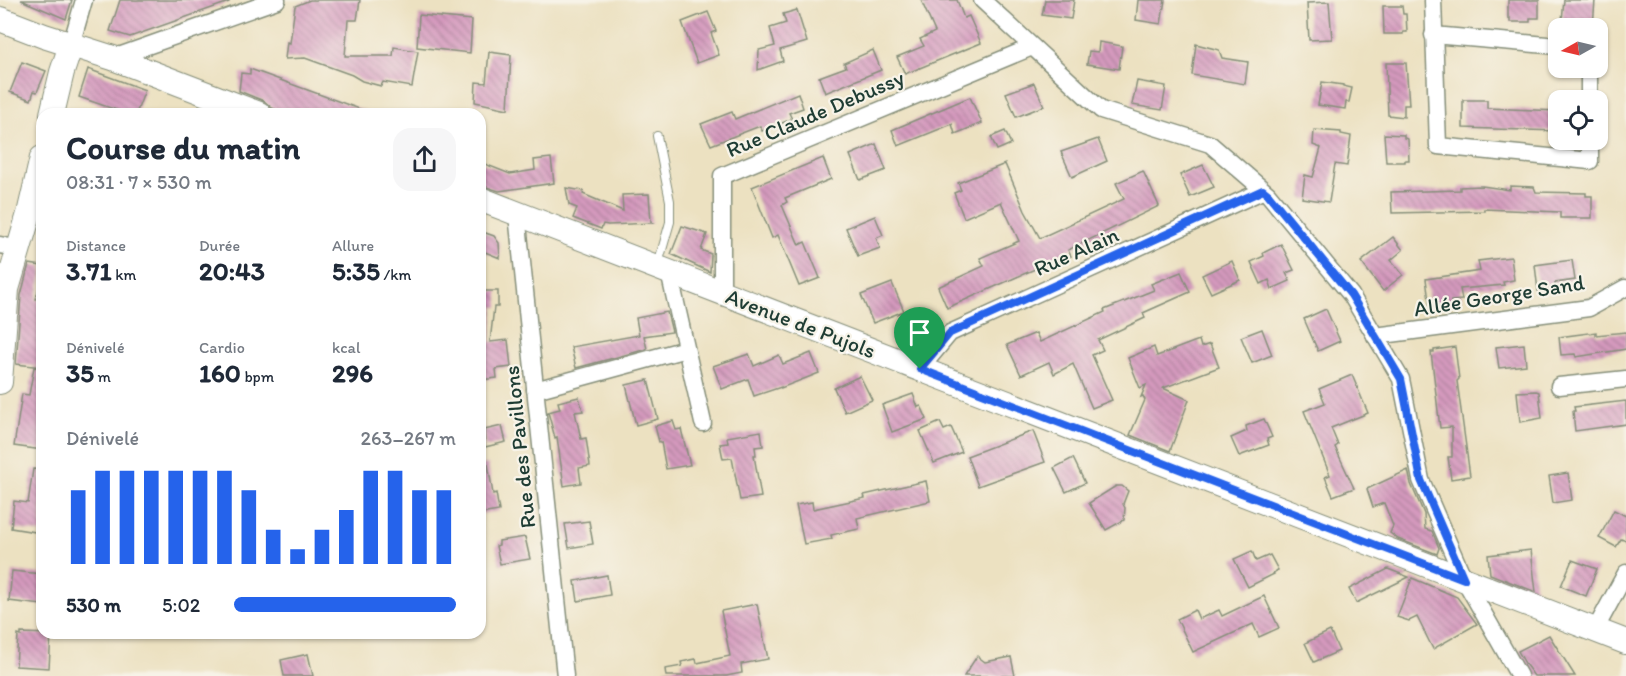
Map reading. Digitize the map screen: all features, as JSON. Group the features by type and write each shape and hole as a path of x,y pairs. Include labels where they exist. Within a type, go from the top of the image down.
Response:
{"main road":[{"path":"0,19 71,45 113,57 244,108"},
{"path":"53,108 71,45"},
{"name":"Avenue de Pujols","path":"486,201 1626,642"},
{"path":"0,382 10,247 36,215"}],"street":[{"path":"71,45 84,0"},
{"path":"113,57 277,0"},
{"path":"982,0 1101,110 1210,144 1268,194 1351,295 1401,379 1421,480 1464,579 1519,676"},
{"path":"1433,0 1438,146 1590,161 1590,150"},
{"path":"1433,35 1548,45"},
{"name":"Rue Claude Debussy","path":"722,293 722,176 1032,47"},
{"name":"Rue Alain","path":"920,369 950,333 1263,190"},
{"name":"Rue des Pavillons","path":"517,214 565,676"},
{"path":"663,270 686,349 703,423"},
{"name":"Allée George Sand","path":"1376,336 1589,309 1625,288"},
{"path":"535,390 686,349"},
{"path":"1559,386 1626,379"},
{"path":"1595,630 1626,573"}],"lane":[{"path":"657,136 670,201 670,222 663,270"}],"building":[{"path":"21,0 72,0 66,19"},
{"path":"120,0 229,0 229,2 130,37 110,31"},
{"path":"310,0 360,0 357,20 348,20 345,56 393,56 394,47 418,51 412,87 383,82 381,86 362,81 352,75 305,58 285,59 287,42 290,43 295,6"},
{"path":"921,0 957,0 964,18 969,16 981,43 905,74 897,57 924,46 920,39 935,32"},
{"path":"1045,0 1074,0 1071,19 1042,15"},
{"path":"1138,0 1165,0 1161,24 1136,20"},
{"path":"1508,0 1539,0 1539,18 1530,18 1530,22 1510,22"},
{"path":"1564,0 1595,0 1594,18 1562,18"},
{"path":"1329,2 1332,39 1309,40 1307,3"},
{"path":"1383,6 1402,6 1403,14 1406,14 1407,32 1384,34"},
{"path":"797,10 807,42 780,50 783,61 758,70 759,50 775,46 770,28 786,23 783,14"},
{"path":"708,12 716,31 711,33 719,55 697,63 682,22"},
{"path":"419,15 472,20 470,53 417,47"},
{"path":"1099,42 1122,46 1119,69 1087,64 1089,51 1098,52"},
{"path":"1196,44 1219,50 1222,58 1248,62 1245,84 1192,75"},
{"path":"873,50 881,70 825,93 819,77 846,67 844,63"},
{"path":"489,52 511,55 508,109 475,102 476,82 486,83"},
{"path":"22,62 46,71 31,100 10,92"},
{"path":"1386,63 1406,63 1409,105 1404,105 1404,117 1388,115"},
{"path":"88,69 145,90 138,108 111,108 79,97"},
{"path":"250,69 357,108 272,108 264,101 239,91 241,73 250,74"},
{"path":"1137,81 1166,86 1162,110 1132,105"},
{"path":"1322,82 1352,88 1345,109 1318,105"},
{"path":"1034,83 1044,106 1016,117 1006,93"},
{"path":"798,93 803,108 789,113 792,119 762,131 760,126 711,145 701,124 732,112 735,119"},
{"path":"970,97 982,123 955,134 952,124 898,146 892,130"},
{"path":"1463,100 1487,100 1487,108 1548,111 1548,131 1463,128"},
{"path":"1314,130 1341,132 1341,134 1351,136 1347,166 1335,164 1329,202 1302,198 1305,175 1313,177 1321,148 1313,145"},
{"path":"1005,131 1011,144 997,150 991,137"},
{"path":"1384,134 1404,135 1404,138 1408,139 1409,160 1386,162"},
{"path":"1098,139 1107,161 1072,177 1061,152"},
{"path":"876,144 886,170 860,180 850,155"},
{"path":"551,158 554,183 499,191 486,187 486,164 510,174 535,170 534,160"},
{"path":"823,158 831,179 785,198 787,202 782,205 799,245 805,242 820,278 799,286 778,235 772,238 752,187"},
{"path":"1005,164 1025,211 1040,238 1124,199 1116,183 1143,171 1159,206 1068,250 1071,256 1045,267 1044,265 947,308 938,287 984,266 980,258 1019,241 1001,202 964,218 954,193 961,190 958,183"},
{"path":"1203,165 1214,187 1190,197 1180,175"},
{"path":"1482,186 1510,190 1510,186 1534,187 1536,192 1586,193 1586,196 1592,196 1592,218 1560,218 1560,212 1484,209 1484,211 1392,213 1391,192 1460,190 1460,187"},
{"path":"566,188 584,191 583,194 623,211 622,195 649,194 651,222 653,223 603,224 601,229 573,218 577,208 569,205"},
{"path":"875,216 883,235 876,238 880,248 858,256 846,228"},
{"path":"682,226 707,234 701,250 711,254 710,272 671,254"},
{"path":"486,233 494,236 499,243 500,258 486,252"},
{"path":"1393,237 1403,250 1391,260 1403,275 1383,291 1361,262"},
{"path":"1281,244 1294,270 1286,273 1290,281 1272,289 1269,280 1261,284 1251,262"},
{"path":"1511,257 1514,280 1503,282 1504,285 1460,289 1462,300 1451,301 1452,305 1430,308 1426,279 1480,271 1478,261"},
{"path":"1572,260 1575,280 1555,283 1555,289 1538,291 1535,265"},
{"path":"1232,261 1240,280 1211,293 1202,275"},
{"path":"29,264 36,265 36,366 16,364 21,295"},
{"path":"1181,272 1190,292 1143,313 1145,318 1098,340 1103,350 1092,355 1112,400 1092,408 1073,364 1054,374 1049,362 1021,375 1007,345 1036,333 1040,342 1105,312 1104,310 1154,290 1151,284"},
{"path":"892,283 904,311 873,323 861,295"},
{"path":"486,291 498,291 498,307 494,307 490,342 508,340 511,367 496,369 497,378 486,379"},
{"path":"1326,309 1340,341 1318,351 1304,319"},
{"path":"667,312 672,332 644,336 647,349 576,368 571,347 639,335 636,318"},
{"path":"1262,329 1272,355 1252,363 1241,337"},
{"path":"1596,332 1596,335 1626,332 1626,349 1576,357 1575,354 1561,355 1559,337"},
{"path":"1199,340 1201,347 1210,344 1219,367 1163,388 1189,400 1170,451 1130,435 1145,400 1143,396 1141,397 1146,385 1140,388 1128,358 1154,347 1157,356"},
{"path":"1524,344 1526,365 1499,368 1496,347"},
{"path":"1455,347 1459,379 1457,381 1470,476 1451,479 1448,457 1452,457 1452,427 1440,428 1431,352"},
{"path":"811,353 819,373 754,396 748,379 722,389 713,366 749,354 754,366 779,355 783,364"},
{"path":"34,367 36,367 36,449 14,446 22,394 29,395"},
{"path":"1352,375 1368,413 1331,428 1338,445 1335,447 1354,488 1333,496 1325,477 1330,475 1304,411 1325,403 1319,389"},
{"path":"860,376 872,400 845,412 834,388"},
{"path":"648,380 658,419 636,425 626,385"},
{"path":"1517,392 1539,392 1542,418 1520,422"},
{"path":"913,394 918,407 921,406 927,419 892,432 882,405"},
{"path":"579,397 583,411 575,412 581,439 586,438 590,466 579,468 581,483 564,486 557,437 555,438 548,412 560,409 558,402"},
{"path":"1626,401 1626,424 1575,431 1574,407"},
{"path":"1264,419 1272,437 1267,439 1269,445 1239,456 1231,438 1247,431 1246,426"},
{"path":"673,421 676,430 681,429 690,465 666,469 661,442 659,442 655,426"},
{"path":"940,422 944,430 951,427 962,452 934,463 920,431"},
{"path":"502,426 506,442 486,447 486,430"},
{"path":"761,431 763,446 755,447 756,455 754,455 761,497 740,500 732,458 723,459 720,444 728,443 727,437"},
{"path":"1033,431 1045,462 978,486 967,456"},
{"path":"1073,458 1085,483 1066,492 1054,468"},
{"path":"486,464 488,464 493,494 496,493 499,511 486,513"},
{"path":"33,469 36,469 36,532 11,528 14,501 28,503"},
{"path":"1408,470 1411,484 1424,514 1425,529 1432,531 1439,548 1437,554 1398,539 1390,533 1393,526 1384,503 1373,507 1367,489"},
{"path":"1568,473 1572,500 1553,503 1549,476"},
{"path":"926,481 930,501 857,518 859,529 831,535 832,539 804,544 796,505 812,502 813,509 865,498 864,495"},
{"path":"1116,486 1122,486 1128,491 1123,504 1124,520 1106,530 1089,503"},
{"path":"1614,510 1626,516 1626,541 1621,539 1616,547 1599,538"},
{"path":"589,521 593,544 569,548 565,524"},
{"path":"525,537 530,559 500,564 496,546 499,545 499,541"},
{"path":"1531,550 1536,592 1490,574 1488,555"},
{"path":"1252,551 1256,561 1270,555 1278,570 1248,587 1234,559"},
{"path":"1572,560 1597,569 1586,596 1561,586"},
{"path":"1388,569 1409,577 1356,603 1349,589"},
{"path":"12,571 36,573 36,604 9,601"},
{"path":"607,575 610,595 578,601 575,581"},
{"path":"1412,578 1457,597 1477,624 1433,649 1417,617 1409,621 1397,617"},
{"path":"1264,596 1279,628 1259,637 1253,624 1193,652 1177,619 1195,610 1199,619 1219,610 1222,616"},
{"path":"757,604 768,659 741,664 742,673 726,676 666,676 665,669 682,666 681,662 696,659 697,663 730,656 721,611"},
{"path":"1330,631 1339,651 1314,662 1305,643"},
{"path":"21,633 36,634 36,639 51,639 49,668 16,666 18,635 21,636"},
{"path":"1549,635 1575,676 1534,676 1526,665 1518,651"},
{"path":"308,654 313,676 284,676 281,660"},
{"path":"977,656 985,662 1011,657 1015,676 964,676"}],"route":[{"path":"1263,190 1351,295 1401,379 1421,480 1464,579 920,369 950,333 1263,190"}]}
